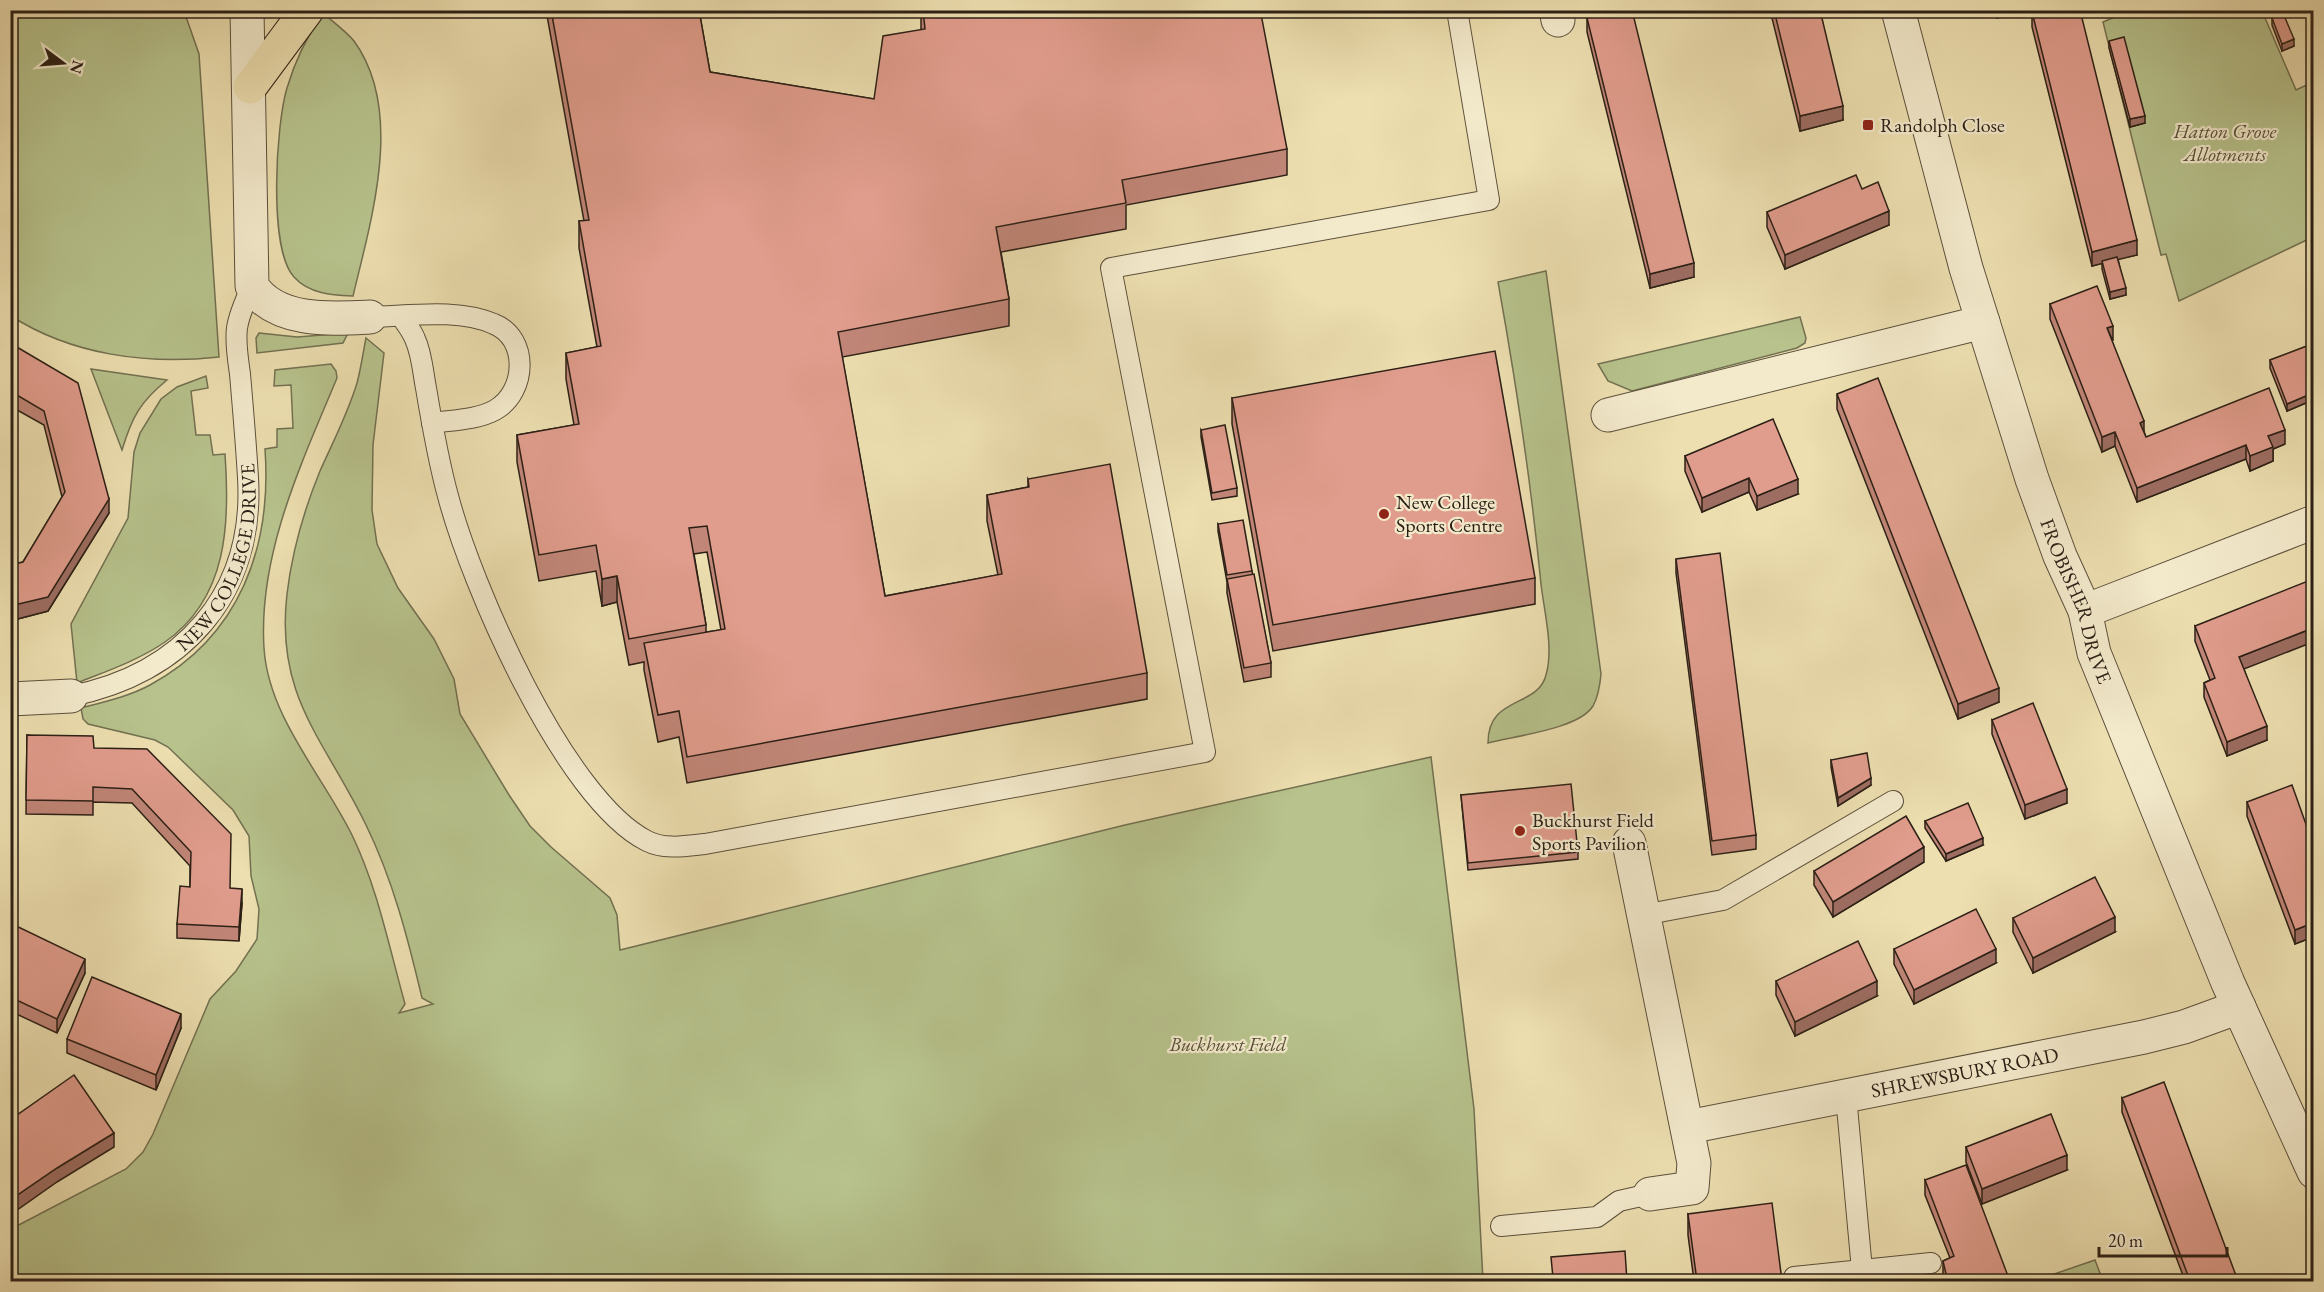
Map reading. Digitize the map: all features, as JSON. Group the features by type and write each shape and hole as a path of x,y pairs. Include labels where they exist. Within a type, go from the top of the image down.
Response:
{"main road":[{"path":"250,87 307,10"}],"street":[{"name":"NEW COLLEGE DRIVE","path":"248,10 252,285"},
{"name":"FROBISHER DRIVE","path":"1898,10 1940,176 1983,322 2036,489 2085,611 2094,653 2240,1007 2313,1172"},
{"path":"252,285 259,297 287,313 386,317"},
{"path":"1608,415 1983,322"},
{"path":"2085,611 2313,522"},
{"name":"NEW COLLEGE DRIVE","path":"10,699 71,696"},
{"path":"1629,843 1694,1163 1694,1186 1650,1194"},
{"name":"SHREWSBURY ROAD","path":"1688,1127 2144,1037 2184,1027 2240,1007"}],"lane":[{"path":"386,317 416,340 432,423 458,531 490,616 511,660 587,786 609,809 645,840 660,846 684,847 1205,752 1111,268 1489,200 1457,10"},
{"name":"NEW COLLEGE DRIVE","path":"71,696 121,684 172,654 197,632 219,603 233,573 243,542 249,508 236,332 252,285"},
{"path":"386,317 456,316 484,320 504,328 518,347 520,360 515,386 499,408 480,416 432,423"},
{"path":"1643,915 1723,900 1893,801"},
{"path":"1846,1096 1862,1270"},
{"path":"1502,1226 1597,1217 1619,1201 1650,1194"},
{"path":"1794,1277 1931,1263"}],"green space":[{"path":"10,11 184,11 199,54 219,357 165,359 111,354 59,340 11,316"},
{"name":"Hatton Grove Allotments","path":"2129,11 2262,11 2296,90 2313,82 2313,237 2179,301 2166,254 2161,255 2103,22"},
{"path":"323,13 354,41 369,69 378,100 381,132 375,200 353,296 314,290 294,277 286,262 280,241 277,214 278,156 283,105 298,58"},
{"path":"1546,271 1601,678 1593,706 1586,714 1545,731 1488,743 1490,728 1496,717 1504,709 1534,693 1546,675 1548,664 1548,630 1528,470 1498,282"},
{"path":"1800,317 1806,338 1805,343 1797,348 1632,391 1608,381 1598,364"},
{"path":"259,333 297,337 348,333 343,343 257,353 256,338"},
{"name":"Buckhurst Field","path":"366,338 384,353 373,445 372,510 377,544 398,588 434,639 454,679 460,714 509,795 530,826 610,898 617,915 620,950 1125,825 1431,757 1474,1109 1483,1281 11,1282 11,1229 126,1169 143,1152 153,1134 210,999 236,971 257,939 259,909 251,876 249,836 233,810 168,747 155,740 88,724 83,719 81,708 125,696 150,685 181,665 207,641 228,615 244,585 255,554 263,520 266,485 265,449 277,447 277,429 293,428 291,385 274,386 275,370 331,364 336,371 337,378 297,476 275,543 264,613 264,648 268,673 275,698 286,721 340,813 361,855 382,918 405,1004 399,1013 433,1004 422,998 399,910 376,846 320,742 296,690 289,662 285,630 289,578 299,531 320,471 353,394"},
{"path":"91,369 167,380 138,411 129,428 122,450"},
{"path":"206,376 208,388 191,391 196,435 210,435 213,455 225,454 227,506 225,532 213,581 202,604 186,624 165,642 134,660 77,683 71,624 128,518 134,452 140,433 161,399 177,387"},
{"path":"2095,1260 2103,1281 2034,1281"}],"building":[{"path":"551,10 699,10 710,72 874,99 883,36 925,29 923,10 1077,10 1078,13 1261,14 1287,149 1122,180 1126,203 996,227 1009,299 838,332 885,596 1002,574 987,495 1029,487 1028,479 1110,464 1147,673 687,757 679,711 658,715 644,643 725,629 707,526 689,528 706,625 629,639 617,576 602,579 596,545 539,555 517,435 579,424 566,353 601,346 579,221 589,220"},
{"path":"1618,10 1632,10 1694,263 1650,274 1587,18"},
{"path":"1774,10 1820,10 1843,106 1800,116"},
{"path":"2080,10 2137,240 2092,252 2032,12"},
{"path":"2283,13 2294,39 2282,44 2272,18"},
{"path":"2124,37 2145,116 2130,119 2109,41"},
{"path":"1856,175 1862,189 1878,182 1889,211 1785,255 1767,212"},
{"path":"2117,257 2126,288 2110,292 2102,261"},
{"path":"2097,286 2113,326 2107,328 2144,421 2140,423 2146,437 2269,388 2285,430 2268,436 2273,447 2250,456 2246,445 2137,488 2115,432 2102,437 2050,304"},
{"path":"2313,336 2313,357 2307,339"},
{"path":"10,343 78,383 109,499 48,597 10,606 10,565 23,562 65,492 44,411 10,391"},
{"path":"2307,346 2313,364 2313,393 2287,404 2270,360"},
{"name":"New College Sports Centre","path":"1495,351 1535,578 1273,625 1232,398"},
{"path":"1878,378 1999,688 1958,704 1837,394"},
{"path":"1773,419 1798,479 1757,496 1749,478 1702,498 1685,456"},
{"path":"1225,425 1237,488 1212,493 1201,430"},
{"path":"1243,520 1252,571 1227,575 1218,524"},
{"path":"1720,553 1756,835 1712,841 1676,559"},
{"path":"1254,574 1271,663 1244,668 1227,579"},
{"path":"2313,579 2313,628 2239,657 2267,726 2227,742 2204,683 2215,678 2195,626"},
{"path":"2033,703 2067,789 2025,805 1992,720"},
{"path":"27,735 93,736 94,748 147,749 231,834 230,888 242,889 239,927 177,924 180,886 190,887 191,852 132,789 93,787 93,801 26,800"},
{"path":"1867,753 1871,778 1838,798 1831,760"},
{"name":"Buckhurst Field Sports Pavilion","path":"1571,784 1578,852 1468,863 1461,795"},
{"path":"2292,785 2313,844 2313,923 2295,930 2247,802"},
{"path":"1968,803 1983,838 1946,854 1925,821"},
{"path":"1906,816 1924,847 1833,902 1814,871"},
{"path":"2095,877 2115,917 2033,958 2013,918"},
{"path":"1976,909 1996,949 1914,990 1894,949"},
{"path":"10,923 85,959 57,1019 10,997"},
{"path":"1858,941 1877,981 1795,1022 1776,981"},
{"path":"92,977 181,1014 156,1075 67,1039"},
{"path":"74,1075 114,1133 10,1200 10,1120"},
{"path":"2164,1082 2238,1281 2190,1281 2122,1098"},
{"path":"2051,1114 2067,1155 1982,1189 1966,1147"},
{"path":"1966,1165 2008,1276 1980,1281 1955,1281 1955,1278 1947,1278 1943,1261 1954,1256 1925,1180"},
{"path":"1772,1203 1782,1281 1697,1281 1688,1214"},
{"path":"1625,1251 1627,1281 1517,1281 1553,1278 1551,1257"},
{"path":"1928,1277 1955,1278 1955,1281 1928,1281"}],"place":[{"name":"Randolph Close","path":"1868,125"},
{"name":"New College Sports Centre","path":"1384,514"},
{"name":"Buckhurst Field Sports Pavilion","path":"1520,831"}]}
